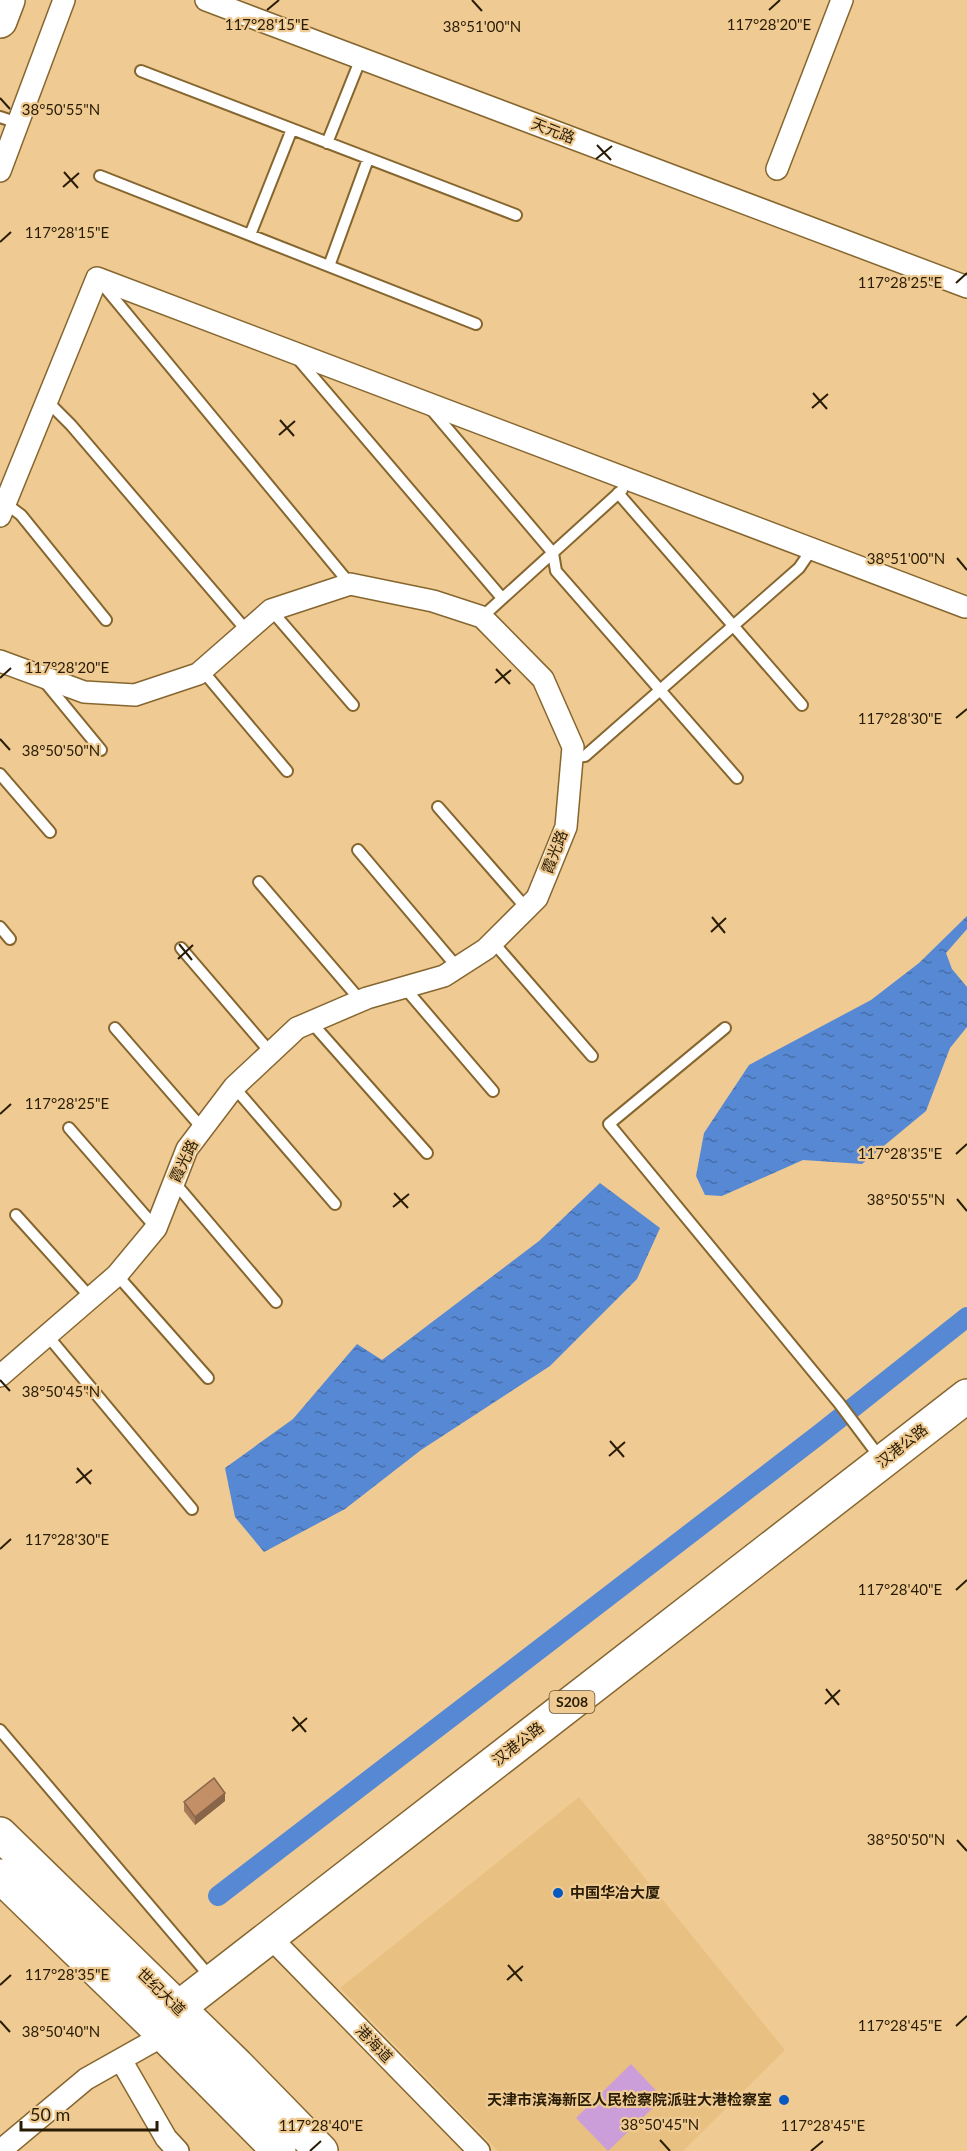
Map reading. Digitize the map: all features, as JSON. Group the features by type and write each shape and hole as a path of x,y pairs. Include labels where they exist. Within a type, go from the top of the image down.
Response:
{"main road":[{"path":"0,21 8,0"},
{"name":"汉港公路","path":"887,1466 967,1395"},
{"name":"汉港公路","path":"171,2022 887,1466 967,1412"},
{"name":"世纪大道","path":"0,1834 171,2022 279,2151"},
{"name":"世纪大道","path":"0,1876 171,2022 237,2065 321,2151"}],"street":[{"path":"0,171 9,120 64,0"},
{"name":"天元路","path":"206,0 967,287"},
{"path":"777,169 842,0"},
{"path":"3,509 97,278 426,403 625,487 812,549 965,608"},
{"name":"霞光路","path":"0,661 84,692 135,695 198,674 271,610 350,584 433,601 482,617 543,679 573,747 566,827 537,898 527,909 486,949 444,976 361,1001 297,1028 234,1087 202,1128 187,1149 156,1228 117,1275 0,1376"},
{"name":"港海道","path":"274,1941 479,2151"},
{"path":"0,2151 86,2079 121,2060 171,2022"},
{"path":"121,2060 166,2138 178,2151"}],"lane":[{"path":"327,143 361,58"},
{"path":"141,71 516,215"},
{"path":"250,235 292,129"},
{"path":"329,266 368,159"},
{"path":"100,176 476,324"},
{"path":"97,278 350,584"},
{"path":"291,351 502,598"},
{"path":"47,401 71,425 247,631"},
{"path":"426,403 552,553 556,571 736,778"},
{"path":"482,617 625,487 735,626 802,705"},
{"path":"3,509 21,515 106,620"},
{"path":"572,757 585,756 661,691 799,568 812,549"},
{"path":"271,610 353,705"},
{"path":"202,670 286,771"},
{"path":"39,675 101,750"},
{"path":"0,774 50,832"},
{"path":"438,807 527,909"},
{"path":"358,850 457,967"},
{"path":"259,882 361,1001"},
{"path":"0,927 10,939"},
{"path":"493,942 592,1056"},
{"path":"182,948 271,1053"},
{"path":"403,987 493,1091"},
{"path":"310,1022 428,1153"},
{"path":"115,1028 202,1128"},
{"path":"725,1028 609,1124 839,1403 887,1466"},
{"path":"234,1087 335,1204"},
{"path":"69,1128 156,1228"},
{"path":"174,1182 276,1302"},
{"path":"16,1215 91,1298"},
{"path":"117,1275 208,1378"},
{"path":"47,1335 192,1509"},
{"path":"0,1730 218,1985"}],"shaded area":[{"name":"中国华冶大厦","path":"579,1797 785,2050 683,2151 498,2151 340,1988"},
{"path":"631,2064 663,2098 608,2151 576,2118"}],"water":[{"path":"967,916 967,929 946,953 952,969 967,987 967,1027 950,1048 926,1111 862,1164 803,1160 722,1196 705,1195 696,1176 704,1133 749,1065 871,1000 919,963"},
{"path":"600,1183 660,1228 637,1279 550,1366 421,1450 345,1509 264,1552 235,1517 225,1468 293,1419 357,1344 382,1360 539,1241"}],"building":[{"path":"214,1778 225,1793 195,1817 184,1802"}],"waterway":[{"path":"218,1896 821,1433 967,1317"}],"place":[{"name":"中国华冶大厦","path":"558,1893"},
{"name":"天津市滨海新区人民检察院派驻大港检察室","path":"784,2100"}]}
